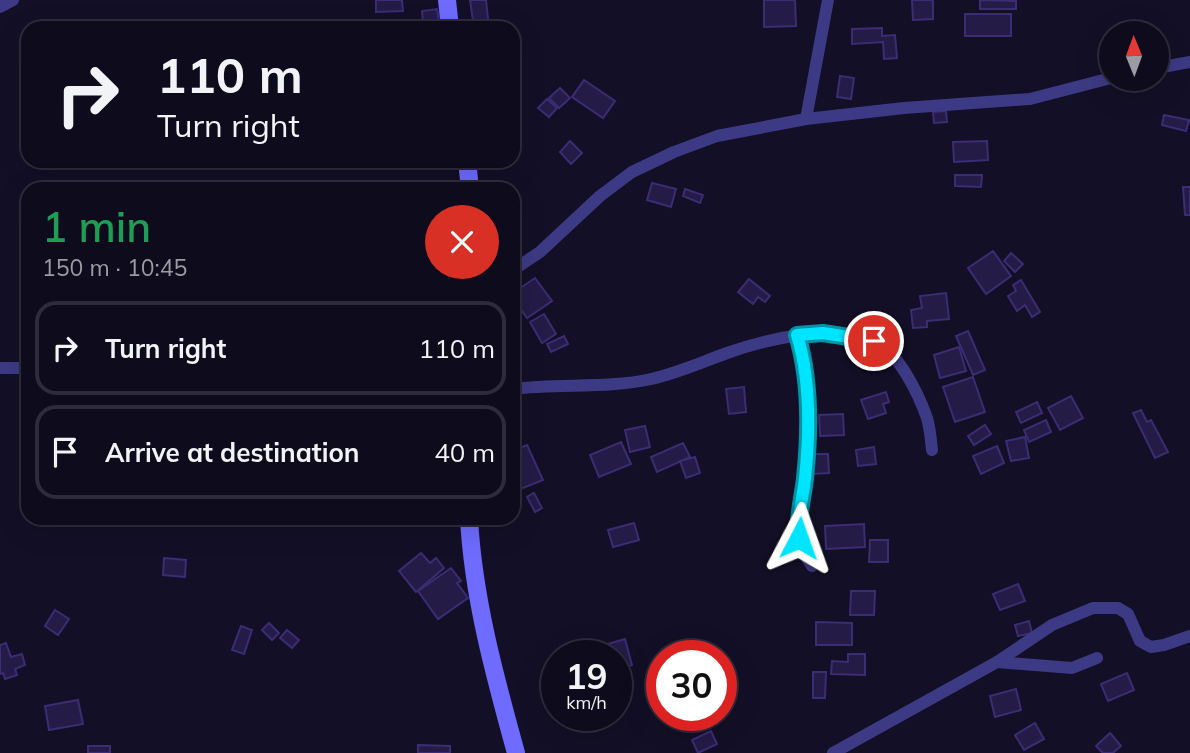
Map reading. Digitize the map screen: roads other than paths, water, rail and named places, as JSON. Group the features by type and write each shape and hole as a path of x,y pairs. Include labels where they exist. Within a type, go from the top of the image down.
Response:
{"street":[{"path":"0,7 13,0"},
{"path":"447,0 449,21"},
{"path":"806,119 828,0"},
{"path":"1169,66 1190,62"},
{"path":"520,265 540,252 600,197 632,172 717,136 806,119 904,108 1030,99 1099,81"},
{"path":"520,389 645,380 779,338 823,333 851,336 874,341 887,349 912,385 928,421 932,450"},
{"path":"797,335 805,368 808,436 798,526 805,555 812,566"},
{"path":"0,368 21,368"},
{"path":"470,525 479,594 496,678 516,753"},
{"path":"833,753 997,662 1052,625 1077,613 1105,606 1118,607 1128,614 1140,641 1151,647 1190,636"},
{"path":"997,662 1072,668 1097,658"}]}
